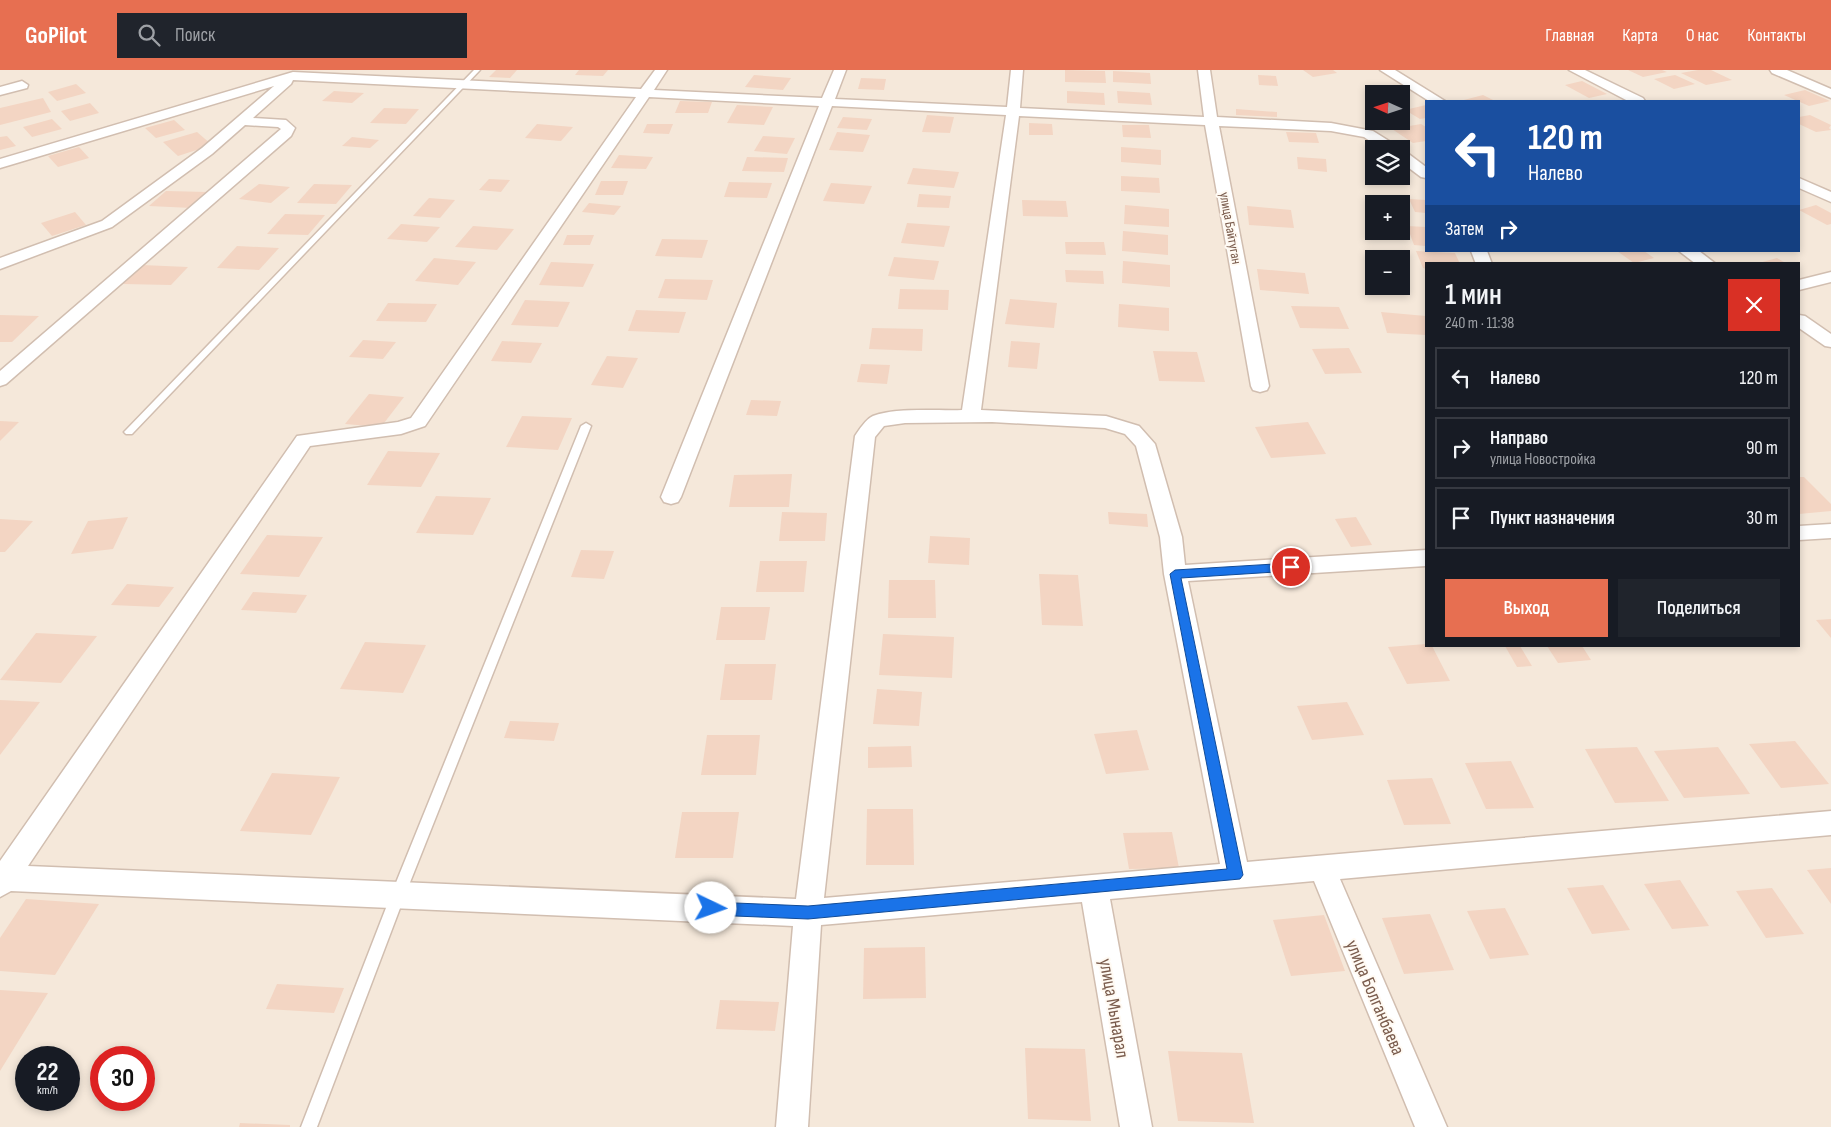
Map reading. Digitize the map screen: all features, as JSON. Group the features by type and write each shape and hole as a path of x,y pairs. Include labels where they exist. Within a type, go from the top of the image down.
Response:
{"street":[{"path":"1,880 304,440 401,428 418,422 661,70"},
{"path":"671,497 840,70"},
{"path":"971,416 1017,70"},
{"name":"улица Байтуган","path":"1204,70 1211,120 1260,386"},
{"path":"1386,70 1436,100"},
{"path":"1575,70 1636,100"},
{"path":"1776,70 1831,94"},
{"path":"0,264 107,224 207,151 296,73"},
{"path":"0,164 296,73 1343,128 1368,134 1378,140"},
{"path":"0,91 22,85"},
{"path":"0,380 286,133 288,128 281,123 240,121"},
{"path":"1410,162 1425,173"},
{"path":"1800,182 1831,198"},
{"path":"1689,252 1705,262"},
{"path":"1800,285 1831,277"},
{"path":"1800,321 1831,342"},
{"path":"792,1127 808,913 866,436 878,421 905,417 971,416 1106,422 1132,430 1145,444 1171,537 1175,574 1236,875"},
{"path":"1800,533 1831,531"},
{"path":"1175,574 1425,558"},
{"path":"1,880 808,913 1831,823"},
{"name":"улица Болганбаева","path":"1322,868 1431,1127"},
{"name":"улица Мынарал","path":"1094,888 1136,1127"}],"lane":[{"path":"129,432 477,70"},
{"path":"309,1127 398,895 586,426"}],"shaded area":[{"path":"0,70 1831,70 1831,1127 0,1127"}],"building":[{"path":"496,70 517,70 510,78 489,77"},
{"path":"579,70 608,70 603,76 575,75"},
{"path":"1065,70 1105,71 1106,83 1065,82"},
{"path":"1303,70 1333,70 1337,73 1313,77"},
{"path":"1628,70 1662,70 1667,72 1643,77"},
{"path":"1711,70 1732,80 1706,85 1681,73"},
{"path":"1113,71 1150,73 1151,84 1113,82"},
{"path":"754,75 791,78 783,90 745,87"},
{"path":"1258,75 1276,76 1278,86 1259,85"},
{"path":"1675,75 1695,84 1674,89 1654,79"},
{"path":"861,78 886,79 884,90 858,89"},
{"path":"1582,81 1607,94 1589,98 1565,85"},
{"path":"76,84 86,93 57,101 48,92"},
{"path":"1805,90 1830,101 1809,106 1800,102 1800,100 1784,95"},
{"path":"334,91 364,93 352,103 322,101"},
{"path":"1067,91 1104,93 1105,105 1067,103"},
{"path":"1117,91 1150,93 1152,105 1118,103"},
{"path":"1483,95 1493,100 1464,100"},
{"path":"43,98 51,112 0,125 0,108"},
{"path":"680,101 712,102 708,113 675,113"},
{"path":"90,103 99,113 70,121 61,111"},
{"path":"737,105 773,107 764,125 727,123"},
{"path":"1425,105 1425,118 1420,119 1410,113 1410,109"},
{"path":"384,108 419,109 406,124 370,123"},
{"path":"1236,109 1277,112 1277,117 1236,115"},
{"path":"927,115 954,117 950,133 922,132"},
{"path":"1810,115 1831,125 1829,128 1831,130 1816,132 1800,124 1800,117"},
{"path":"843,117 872,119 867,130 837,128"},
{"path":"52,119 62,129 32,137 23,127"},
{"path":"174,120 185,130 156,138 145,128"},
{"path":"1029,123 1052,124 1053,135 1029,135"},
{"path":"537,124 573,127 561,141 525,138"},
{"path":"647,124 673,124 669,134 643,133"},
{"path":"1421,124 1425,126 1425,141 1413,143 1394,130 1410,130 1410,126"},
{"path":"1122,125 1149,125 1151,138 1123,137"},
{"path":"197,132 212,145 178,156 163,142"},
{"path":"837,132 870,135 863,152 829,150"},
{"path":"1286,132 1316,133 1319,143 1289,142"},
{"path":"7,136 16,146 0,150 0,137"},
{"path":"763,136 795,138 787,154 754,151"},
{"path":"352,137 379,140 370,148 342,146"},
{"path":"79,147 89,158 58,167 48,156"},
{"path":"1121,147 1161,150 1161,165 1121,162"},
{"path":"619,155 653,157 646,169 611,168"},
{"path":"747,157 788,158 784,172 742,171"},
{"path":"1297,157 1326,159 1327,172 1298,169"},
{"path":"913,168 959,172 954,188 907,184"},
{"path":"1121,176 1159,178 1160,193 1121,191"},
{"path":"489,179 510,180 501,192 479,190"},
{"path":"601,181 628,181 623,195 595,195"},
{"path":"729,182 772,183 767,198 724,197"},
{"path":"831,183 872,186 864,204 823,201"},
{"path":"259,184 290,187 271,203 239,199"},
{"path":"314,184 352,185 336,204 297,203"},
{"path":"166,191 208,192 192,208 149,206"},
{"path":"919,194 951,196 949,208 917,207"},
{"path":"429,198 455,200 440,218 413,216"},
{"path":"1410,199 1425,200 1425,213 1415,212"},
{"path":"1022,200 1066,201 1068,217 1023,216"},
{"path":"589,203 621,206 614,215 582,212"},
{"path":"1125,205 1169,209 1169,227 1124,224"},
{"path":"1816,205 1831,213 1831,224 1827,225 1800,210"},
{"path":"1247,206 1291,210 1294,228 1249,225"},
{"path":"75,212 86,225 52,236 41,223"},
{"path":"285,214 325,215 308,235 267,234"},
{"path":"907,223 950,226 944,247 901,243"},
{"path":"401,224 440,227 427,242 387,239"},
{"path":"473,226 514,229 497,250 455,247"},
{"path":"1410,226 1425,227 1425,246 1414,245 1410,234"},
{"path":"1123,231 1168,235 1168,255 1122,251"},
{"path":"567,235 594,235 590,245 563,245"},
{"path":"662,239 708,240 702,258 655,256"},
{"path":"1065,242 1104,242 1106,255 1066,254"},
{"path":"237,246 279,248 259,270 217,268"},
{"path":"1416,251 1455,253 1459,262 1425,262 1425,269"},
{"path":"1618,252 1645,252 1654,258 1638,262 1633,262"},
{"path":"894,257 939,261 934,280 888,276"},
{"path":"434,258 476,262 458,285 415,281"},
{"path":"1777,258 1784,262 1763,262"},
{"path":"1123,261 1170,265 1170,287 1122,283"},
{"path":"551,262 594,264 583,287 539,285"},
{"path":"142,265 188,267 171,285 123,284"},
{"path":"1257,269 1305,273 1309,294 1260,290"},
{"path":"1065,270 1103,271 1104,284 1066,282"},
{"path":"665,279 713,280 707,300 658,298"},
{"path":"900,289 949,290 948,310 898,309"},
{"path":"1010,299 1057,303 1054,328 1005,324"},
{"path":"525,300 570,302 558,327 511,325"},
{"path":"388,303 437,304 426,322 376,321"},
{"path":"1119,304 1169,308 1169,331 1118,327"},
{"path":"1291,306 1339,307 1349,329 1300,328"},
{"path":"636,310 686,312 679,333 628,331"},
{"path":"1381,312 1425,316 1425,335 1387,333"},
{"path":"0,315 39,316 12,342 0,342"},
{"path":"872,328 923,329 922,351 869,349"},
{"path":"363,340 396,342 383,359 349,357"},
{"path":"502,341 542,343 531,363 491,361"},
{"path":"1011,341 1040,343 1037,369 1008,367"},
{"path":"1349,348 1362,373 1325,374 1312,349"},
{"path":"1153,351 1197,352 1205,382 1159,381"},
{"path":"607,356 638,358 623,388 591,385"},
{"path":"861,364 890,365 887,384 857,382"},
{"path":"369,394 404,397 381,427 345,424"},
{"path":"751,400 781,401 777,416 746,415"},
{"path":"522,416 572,418 558,450 506,447"},
{"path":"0,421 19,422 0,441"},
{"path":"1308,422 1326,454 1271,458 1255,427"},
{"path":"388,451 440,453 421,487 367,485"},
{"path":"792,474 789,507 729,507 734,475"},
{"path":"1800,477 1804,477 1831,504 1831,511 1800,514"},
{"path":"436,496 491,498 473,535 416,533"},
{"path":"782,512 827,513 825,541 779,541"},
{"path":"1108,512 1147,514 1148,527 1109,524"},
{"path":"128,517 113,549 71,554 88,521"},
{"path":"1356,517 1372,545 1351,547 1335,519"},
{"path":"0,519 33,521 5,552 0,552"},
{"path":"267,535 323,537 299,577 240,574"},
{"path":"930,536 970,538 969,565 928,563"},
{"path":"581,550 614,551 604,579 571,577"},
{"path":"760,561 807,561 804,592 756,592"},
{"path":"1039,574 1078,575 1083,626 1042,625"},
{"path":"889,580 935,580 936,618 888,618"},
{"path":"127,584 174,587 159,607 111,605"},
{"path":"253,592 307,595 296,613 241,610"},
{"path":"721,607 770,607 765,640 716,640"},
{"path":"1831,619 1831,638 1816,620"},
{"path":"36,633 97,636 61,683 0,680"},
{"path":"883,634 954,637 952,678 879,675"},
{"path":"365,642 426,645 403,693 340,689"},
{"path":"1425,644 1425,647 1433,647 1450,681 1407,684 1388,647"},
{"path":"1506,647 1521,647 1532,666 1517,667"},
{"path":"1548,647 1583,647 1591,660 1558,663"},
{"path":"725,664 776,664 772,700 720,700"},
{"path":"877,689 922,692 919,726 873,724"},
{"path":"0,700 40,702 0,755"},
{"path":"1347,702 1364,735 1312,740 1297,706"},
{"path":"510,721 559,723 554,741 504,738"},
{"path":"1137,730 1149,770 1106,774 1094,734"},
{"path":"707,735 760,735 756,775 701,775"},
{"path":"1795,741 1829,784 1781,788 1749,744"},
{"path":"911,746 912,767 868,768 868,747"},
{"path":"1637,747 1669,801 1615,803 1585,749"},
{"path":"1718,747 1750,794 1684,798 1654,751"},
{"path":"1511,761 1534,808 1486,809 1465,763"},
{"path":"272,773 340,777 311,835 240,831"},
{"path":"1432,778 1451,824 1404,825 1387,780"},
{"path":"867,809 913,809 914,865 866,865"},
{"path":"682,812 739,812 733,858 675,858"},
{"path":"1172,832 1179,868 1129,869 1123,833"},
{"path":"1831,868 1831,904 1807,870"},
{"path":"1680,880 1709,926 1672,929 1644,884"},
{"path":"1603,885 1630,930 1592,934 1567,888"},
{"path":"1772,888 1804,934 1766,938 1736,891"},
{"path":"26,899 99,904 55,975 0,971 0,938"},
{"path":"1505,908 1529,955 1490,959 1467,911"},
{"path":"1430,914 1454,970 1404,974 1382,918"},
{"path":"1324,915 1345,971 1291,976 1273,920"},
{"path":"925,947 926,998 863,999 864,948"},
{"path":"277,984 344,988 334,1013 266,1009"},
{"path":"0,990 48,993 15,1046 0,1071"},
{"path":"720,1000 779,1002 775,1031 716,1029"},
{"path":"1025,1048 1085,1049 1091,1121 1028,1119"},
{"path":"1168,1051 1242,1053 1254,1123 1178,1121"},
{"path":"240,1123 290,1125 290,1127 239,1127"}],"route":[{"path":"711,908 808,913 1236,875 1175,574 1291,567"}]}
